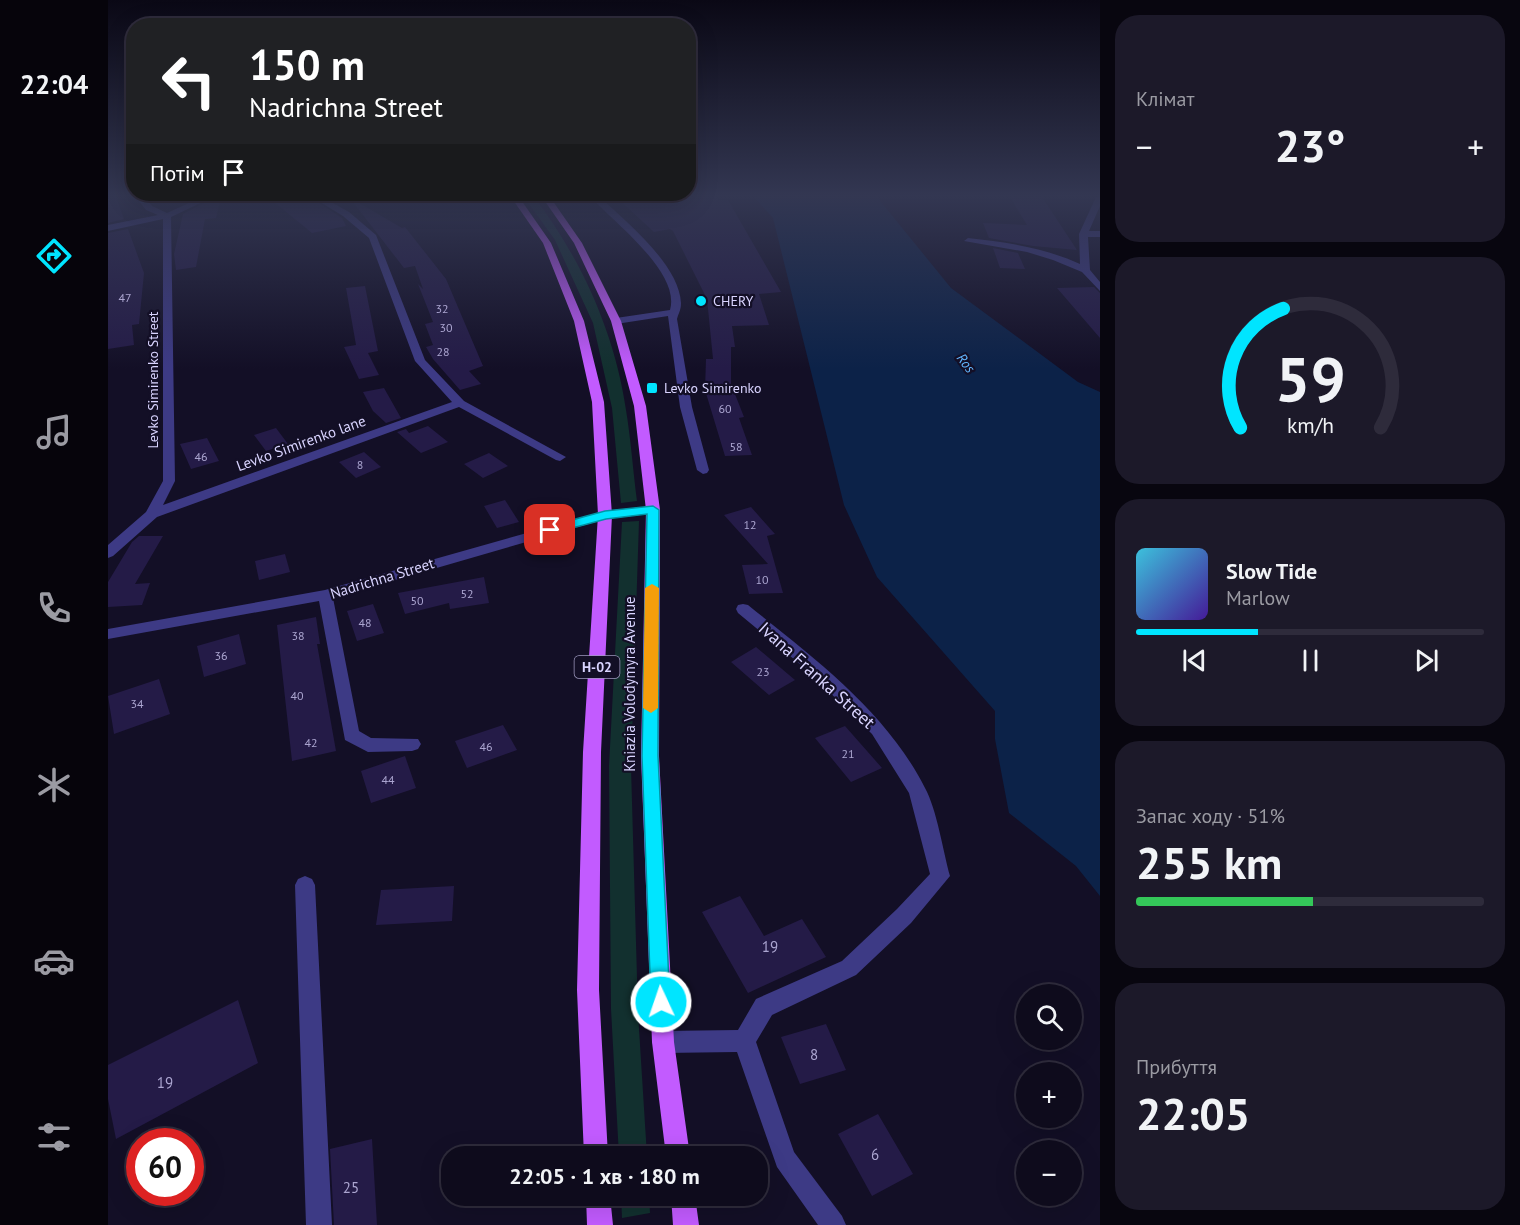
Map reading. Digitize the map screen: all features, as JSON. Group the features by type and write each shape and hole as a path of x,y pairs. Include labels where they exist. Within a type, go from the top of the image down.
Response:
{"main road":[{"name":"Kniazia Volodymyra Avenue","path":"552,254 579,321 598,402 605,515 592,752 588,978 596,1146"},
{"name":"Kniazia Volodymyra Avenue","path":"583,254 616,321 640,405 653,510 650,756 663,1042 677,1146"},
{"path":"599,1206 600,1225"},
{"path":"684,1206 686,1225"}],"street":[{"name":"Levko Simirenko Street","path":"108,553 153,514 169,481 167,254"},
{"path":"380,254 420,361 460,403 560,457"},
{"path":"651,254 675,286 676,312 672,319 686,407 703,470"},
{"path":"1048,254 1085,270 1100,288"},
{"path":"1084,254 1085,270"},
{"path":"616,321 676,312"},
{"name":"Levko Simirenko lane","path":"153,514 460,403"},
{"name":"Nadrichna Street","path":"108,634 325,596 605,515 653,510"},
{"path":"325,596 351,735 368,745 412,744"},
{"name":"Ivana Franka Street","path":"743,609 813,666 878,729 918,791 940,876 904,916 849,968 764,1007 744,1041"},
{"path":"305,885 319,1225"},
{"path":"663,1042 744,1041 785,1159 832,1225"}],"green space":[{"path":"561,254 572,254 581,271 594,298 614,353 628,421 637,501 621,503 612,408 593,323"},
{"path":"639,521 631,767 638,1013 646,1146 618,1146 611,1009 609,766 622,522"},
{"path":"621,1206 650,1206 650,1213 622,1218"}],"water":[{"name":"Ros","path":"782,254 923,254 951,288 1078,382 1100,392 1100,896 1076,866 1009,813 995,739 995,711 877,577 844,505"}],"building":[{"path":"108,254 137,254 144,273 139,324 132,325 134,345 108,349"},
{"path":"174,254 198,254 196,267 176,270"},
{"path":"393,254 426,254 446,279 483,366 469,371 481,384 460,390 433,359 426,347 433,345 425,324 433,322 418,284 423,289 415,266 404,268"},
{"path":"685,254 759,254 781,292 759,294 769,325 732,326 735,347 731,347 731,384 744,417 739,418 752,455 725,456 705,390 706,359 713,359 707,299"},
{"path":"995,254 1019,254 1025,269 1000,268"},
{"path":"365,286 378,351 368,353 379,375 359,379 344,347 356,345 346,288"},
{"path":"1094,287 1100,293 1100,338 1057,288"},
{"path":"384,388 401,418 386,423 373,411 363,392"},
{"path":"428,426 448,442 421,453 397,432 406,429 409,433"},
{"path":"276,428 288,444 266,451 254,435"},
{"path":"207,438 219,461 191,469 180,444"},
{"path":"364,452 381,467 356,478 339,462"},
{"path":"489,453 508,466 483,478 464,464"},
{"path":"505,500 519,522 497,528 484,506"},
{"path":"751,507 775,534 767,536 783,593 749,594 742,565 768,564 724,515"},
{"path":"139,536 163,536 135,584 150,583 142,605 108,607 108,582 132,542"},
{"path":"285,554 290,572 259,580 255,561"},
{"path":"484,577 489,603 450,609 449,603 405,614 398,593"},
{"path":"373,604 384,633 357,641 347,611"},
{"path":"316,617 320,644 317,644 336,751 292,761 277,625"},
{"path":"239,634 246,664 204,677 197,646"},
{"path":"756,647 795,680 769,695 731,662"},
{"path":"159,679 170,714 114,734 108,696"},
{"path":"503,725 517,750 467,768 455,741"},
{"path":"845,726 882,768 851,782 815,738"},
{"path":"405,756 416,788 371,803 361,771"},
{"path":"454,886 452,921 376,925 381,890"},
{"path":"740,896 764,936 802,919 826,957 748,993 702,912"},
{"path":"238,1000 258,1063 137,1128 126,1128 126,1134 116,1139 108,1099 108,1065"},
{"path":"826,1024 846,1070 800,1084 781,1037"},
{"path":"878,1114 913,1174 872,1196 838,1134"},
{"path":"372,1139 377,1225 334,1225 330,1149"}],"slow traffic":[{"path":"651,708 652,588"}],"place":[{"name":"CHERY","path":"701,301"},
{"name":"Levko Simirenko","path":"652,388"}],"route":[{"path":"550,530 605,515 653,510 650,756 661,1002"}]}
